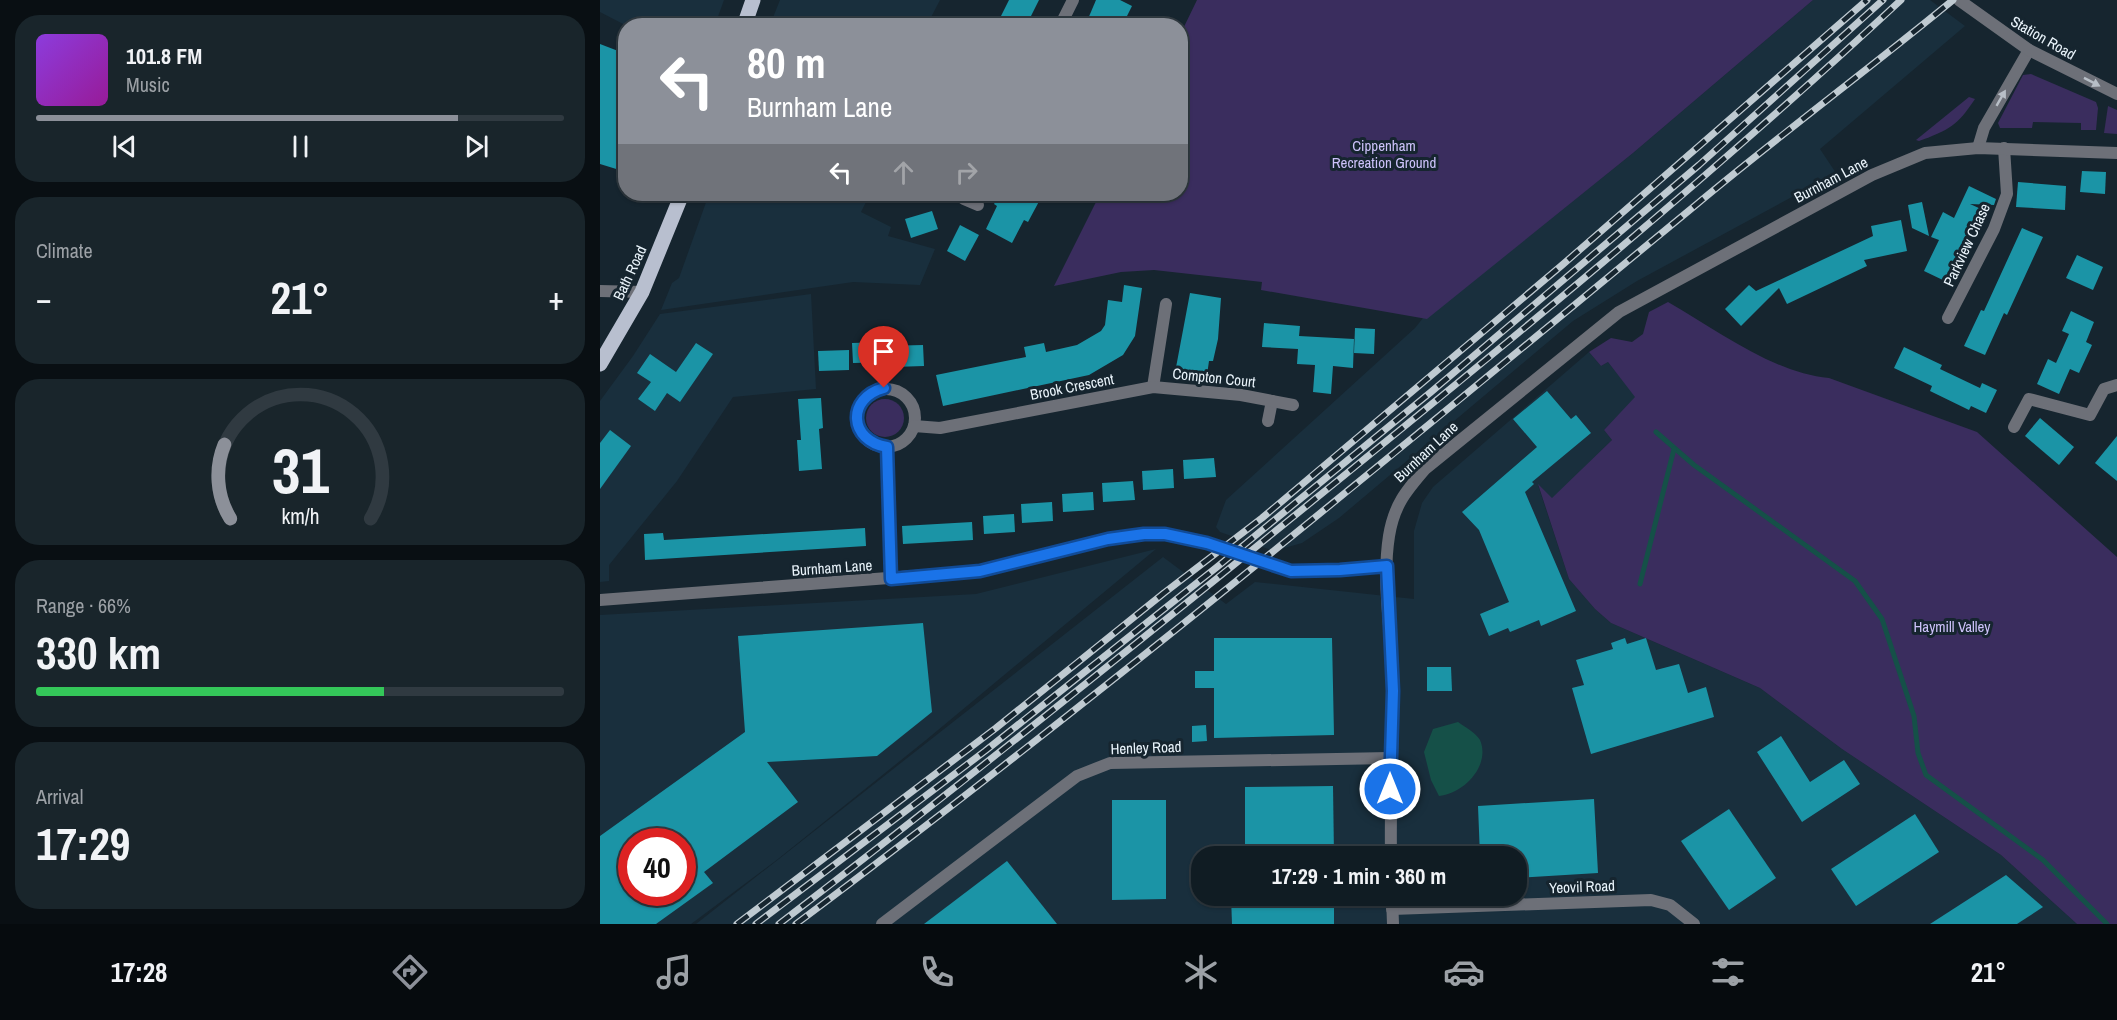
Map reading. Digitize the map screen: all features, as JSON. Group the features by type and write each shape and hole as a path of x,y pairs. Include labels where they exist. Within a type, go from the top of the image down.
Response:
{"main road":[{"path":"747,18 753,0"},
{"name":"Bath Road","path":"600,364 642,292 679,201"}],"street":[{"path":"1064,18 1073,0"},
{"name":"Station Road","path":"1959,0 2029,50 2117,94"},
{"path":"1978,148 1984,128 2029,50"},
{"name":"Burnham Lane","path":"600,600 980,571 1108,539 1144,534 1165,534 1207,543 1291,571 1387,566 1389,534 1401,496 1425,469 1619,312 1872,175 1925,153 2004,148 2117,153"},
{"name":"Parkview Chase","path":"1948,318 1994,229 2007,194 2004,148"},
{"path":"600,291 642,292"},
{"path":"1153,387 1166,304"},
{"path":"2014,427 2029,399 2090,415 2104,389 2117,385"},
{"name":"Compton Court","path":"1153,387 1272,400 1293,405"},
{"name":"Brook Crescent","path":"914,426 940,428 1153,387"},
{"path":"884,388 895,390 905,396 912,404 915,415 914,426 908,437 898,444 887,447 875,445 859,430 856,419 864,398 873,391 884,388"},
{"name":"Compton Court","path":"1268,422 1272,400"},
{"path":"887,447 891,579"},
{"path":"1387,566 1393,691 1390,758 1391,846"},
{"name":"Henley Road","path":"882,924 1077,776 1098,766 1390,758"},
{"name":"Yeovil Road","path":"1392,909 1651,900 1670,905 1694,924"},
{"path":"1392,909 1393,924"}],"shaded area":[{"path":"600,0 724,0 718,18 618,18 618,21 600,12"},
{"path":"780,0 940,0 931,18 773,18"},
{"path":"1813,0 1930,0 1965,26 1820,149 1836,173 1637,281 1573,321 1339,518 1302,543 1274,551 1220,532 1216,527 1226,500 1415,328 1423,318 1427,318 1633,153"},
{"path":"706,201 866,201 861,212 891,227 888,236 935,249 920,285 853,282 661,310 672,283 679,278"},
{"path":"811,294 816,389 733,397 677,481 609,565 609,581 600,582 600,401 660,314"},
{"path":"1589,352 1601,366 1608,362 1636,397 1604,430 1612,440 1552,499 1538,485 1569,579 1595,609 1611,623 1760,688 1842,749 2001,855 2077,924 696,924 1163,557 1226,604 1255,582 1414,599 1414,531 1422,503 1433,487"},
{"path":"1156,549 926,740 778,859 691,924 600,924 600,615 976,594"},
{"path":"1458,722 1480,740 1482,759 1473,777 1465,784 1457,790 1439,796 1431,780 1424,752 1433,729"}],"green space":[{"name":"Cippenham Recreation Ground","path":"1197,0 1813,0 1633,153 1427,319 1261,290 1262,282 1154,270 1121,272 1054,286 1096,201 1188,201 1188,19"},
{"path":"2031,74 2096,102 2098,108 2096,130 2081,130 2081,123 2033,122 2032,128 2000,128 1998,123 2023,75"},
{"path":"1969,97 1975,99 1951,126 1919,141 1916,140"},
{"path":"2108,106 2117,110 2117,134 2104,133"},
{"name":"Haymill Valley","path":"1668,302 1746,349 1787,368 1829,378 1977,432 2117,557 2117,924 2077,924 2001,855 1842,749 1760,688 1611,623 1595,609 1569,579 1538,484 1552,498 1612,440 1604,430 1635,397 1608,362 1601,366 1589,352 1611,338 1632,342 1643,334 1649,312"},
{"path":"885,399 899,404 904,418 899,432 885,437 871,432 866,418 871,404"}],"building":[{"path":"1009,0 1039,0 1030,18 1000,18"},
{"path":"1096,0 1120,0 1132,6 1126,18 1088,18"},
{"path":"600,44 618,51 618,170 600,164"},
{"path":"2082,171 2106,172 2105,194 2080,192"},
{"path":"2018,182 2066,186 2065,210 2016,207"},
{"path":"1969,186 1996,199 1994,205 1970,204 1981,209 1947,282 1924,271 1939,240 1931,237 1943,212 1954,218"},
{"path":"996,201 1039,201 1028,222 1024,220 1012,243 986,229 997,206 994,204"},
{"path":"1922,202 1929,236 1912,228 1908,205"},
{"path":"932,211 938,229 911,238 905,219"},
{"path":"1901,220 1907,251 1864,260 1867,266 1787,304 1779,288 1741,326 1725,309 1749,285 1756,291 1873,236 1871,226"},
{"path":"960,225 979,235 965,261 947,251"},
{"path":"2022,228 2043,237 2007,315 2004,313 1985,355 1964,346 1981,310 1984,311"},
{"path":"2077,255 2103,267 2093,290 2066,278"},
{"path":"1124,285 1142,288 1135,336 1123,355 1089,375 943,406 936,375 1026,357 1024,347 1044,343 1046,352 1077,345 1101,331 1105,325 1108,300 1122,302"},
{"path":"1190,293 1221,298 1218,339 1213,361 1209,361 1206,382 1174,378"},
{"path":"2071,311 2094,322 2086,342 2092,345 2079,373 2070,369 2059,394 2037,384 2048,359 2056,363 2069,334 2062,331"},
{"path":"1264,323 1300,326 1299,336 1354,339 1353,368 1333,366 1331,394 1313,392 1315,365 1297,364 1298,349 1262,347"},
{"path":"1355,328 1375,329 1374,354 1354,353"},
{"path":"883,342 883,346 923,345 924,366 893,367 893,362 853,363 852,343"},
{"path":"696,343 713,354 680,402 667,393 655,411 638,399 651,382 637,373 650,354 676,372"},
{"path":"1904,347 1942,365 1940,369 1980,388 1982,383 1997,390 1986,413 1971,406 1969,410 1930,391 1932,386 1894,368"},
{"path":"849,350 849,370 819,371 818,351"},
{"path":"1547,391 1571,419 1576,415 1591,433 1532,482 1534,484 1525,492 1576,611 1541,626 1539,620 1510,632 1508,628 1489,636 1480,614 1509,602 1479,530 1462,512 1537,447 1513,419"},
{"path":"821,398 823,428 819,429 822,469 799,471 797,440 801,440 798,399"},
{"path":"2040,418 2074,447 2059,465 2025,436"},
{"path":"610,430 631,446 600,489 600,443"},
{"path":"2117,436 2117,481 2095,463"},
{"path":"1214,458 1216,477 1184,479 1183,460"},
{"path":"1173,469 1174,488 1143,490 1142,471"},
{"path":"1133,481 1135,500 1103,502 1102,483"},
{"path":"1093,492 1094,510 1063,512 1062,494"},
{"path":"1052,502 1053,521 1022,523 1021,504"},
{"path":"1014,514 1015,532 984,534 983,516"},
{"path":"972,522 973,540 903,544 902,526"},
{"path":"865,528 866,546 645,560 644,534 663,533 664,540"},
{"path":"923,623 932,712 877,756 767,762 798,802 704,872 713,883 696,895 696,828 618,828 618,906 681,906 656,924 600,924 600,836 745,732 738,636"},
{"path":"1214,638 1332,638 1334,735 1214,738 1214,688 1195,688 1195,671 1214,671"},
{"path":"1625,638 1627,644 1646,638 1656,670 1679,664 1688,693 1706,687 1714,717 1591,754 1572,688 1584,685 1576,660 1613,649 1611,643"},
{"path":"1427,667 1451,667 1452,691 1427,691"},
{"path":"1206,725 1207,741 1192,742 1192,726"},
{"path":"1781,736 1810,782 1844,760 1860,784 1802,822 1757,752"},
{"path":"1333,786 1334,846 1245,846 1245,787"},
{"path":"1594,799 1598,873 1527,877 1527,846 1480,846 1478,806"},
{"path":"1112,800 1166,800 1166,899 1112,900"},
{"path":"1729,809 1776,878 1729,910 1681,841"},
{"path":"1915,814 1939,852 1856,906 1831,869"},
{"path":"1007,861 1057,924 924,924"},
{"path":"2006,875 2043,907 2017,924 1930,924"},
{"path":"1231,906 1334,906 1334,924 1232,924"}],"waterway":[{"path":"1656,432 1694,465 1855,581 1882,619 1914,716 1918,753 1926,775 2043,860 2107,924"},
{"path":"1640,584 1674,449"}],"railway":[{"path":"737,924 996,728 1164,593 1262,518 1561,266 1867,0"},
{"path":"756,924 985,751 1217,567 1431,392 1699,165 1883,0"},
{"path":"779,924 1095,676 1519,333 1750,136 1901,0"},
{"path":"796,924 1025,749 1138,659 1729,178 1953,0"}],"route":[{"path":"884,388 873,391 864,398 858,408 856,419 859,430 866,439 875,445 887,447 891,579 980,571 1008,566 1108,539 1144,534 1165,534 1207,543 1291,571 1387,566 1393,691 1390,789"}]}
